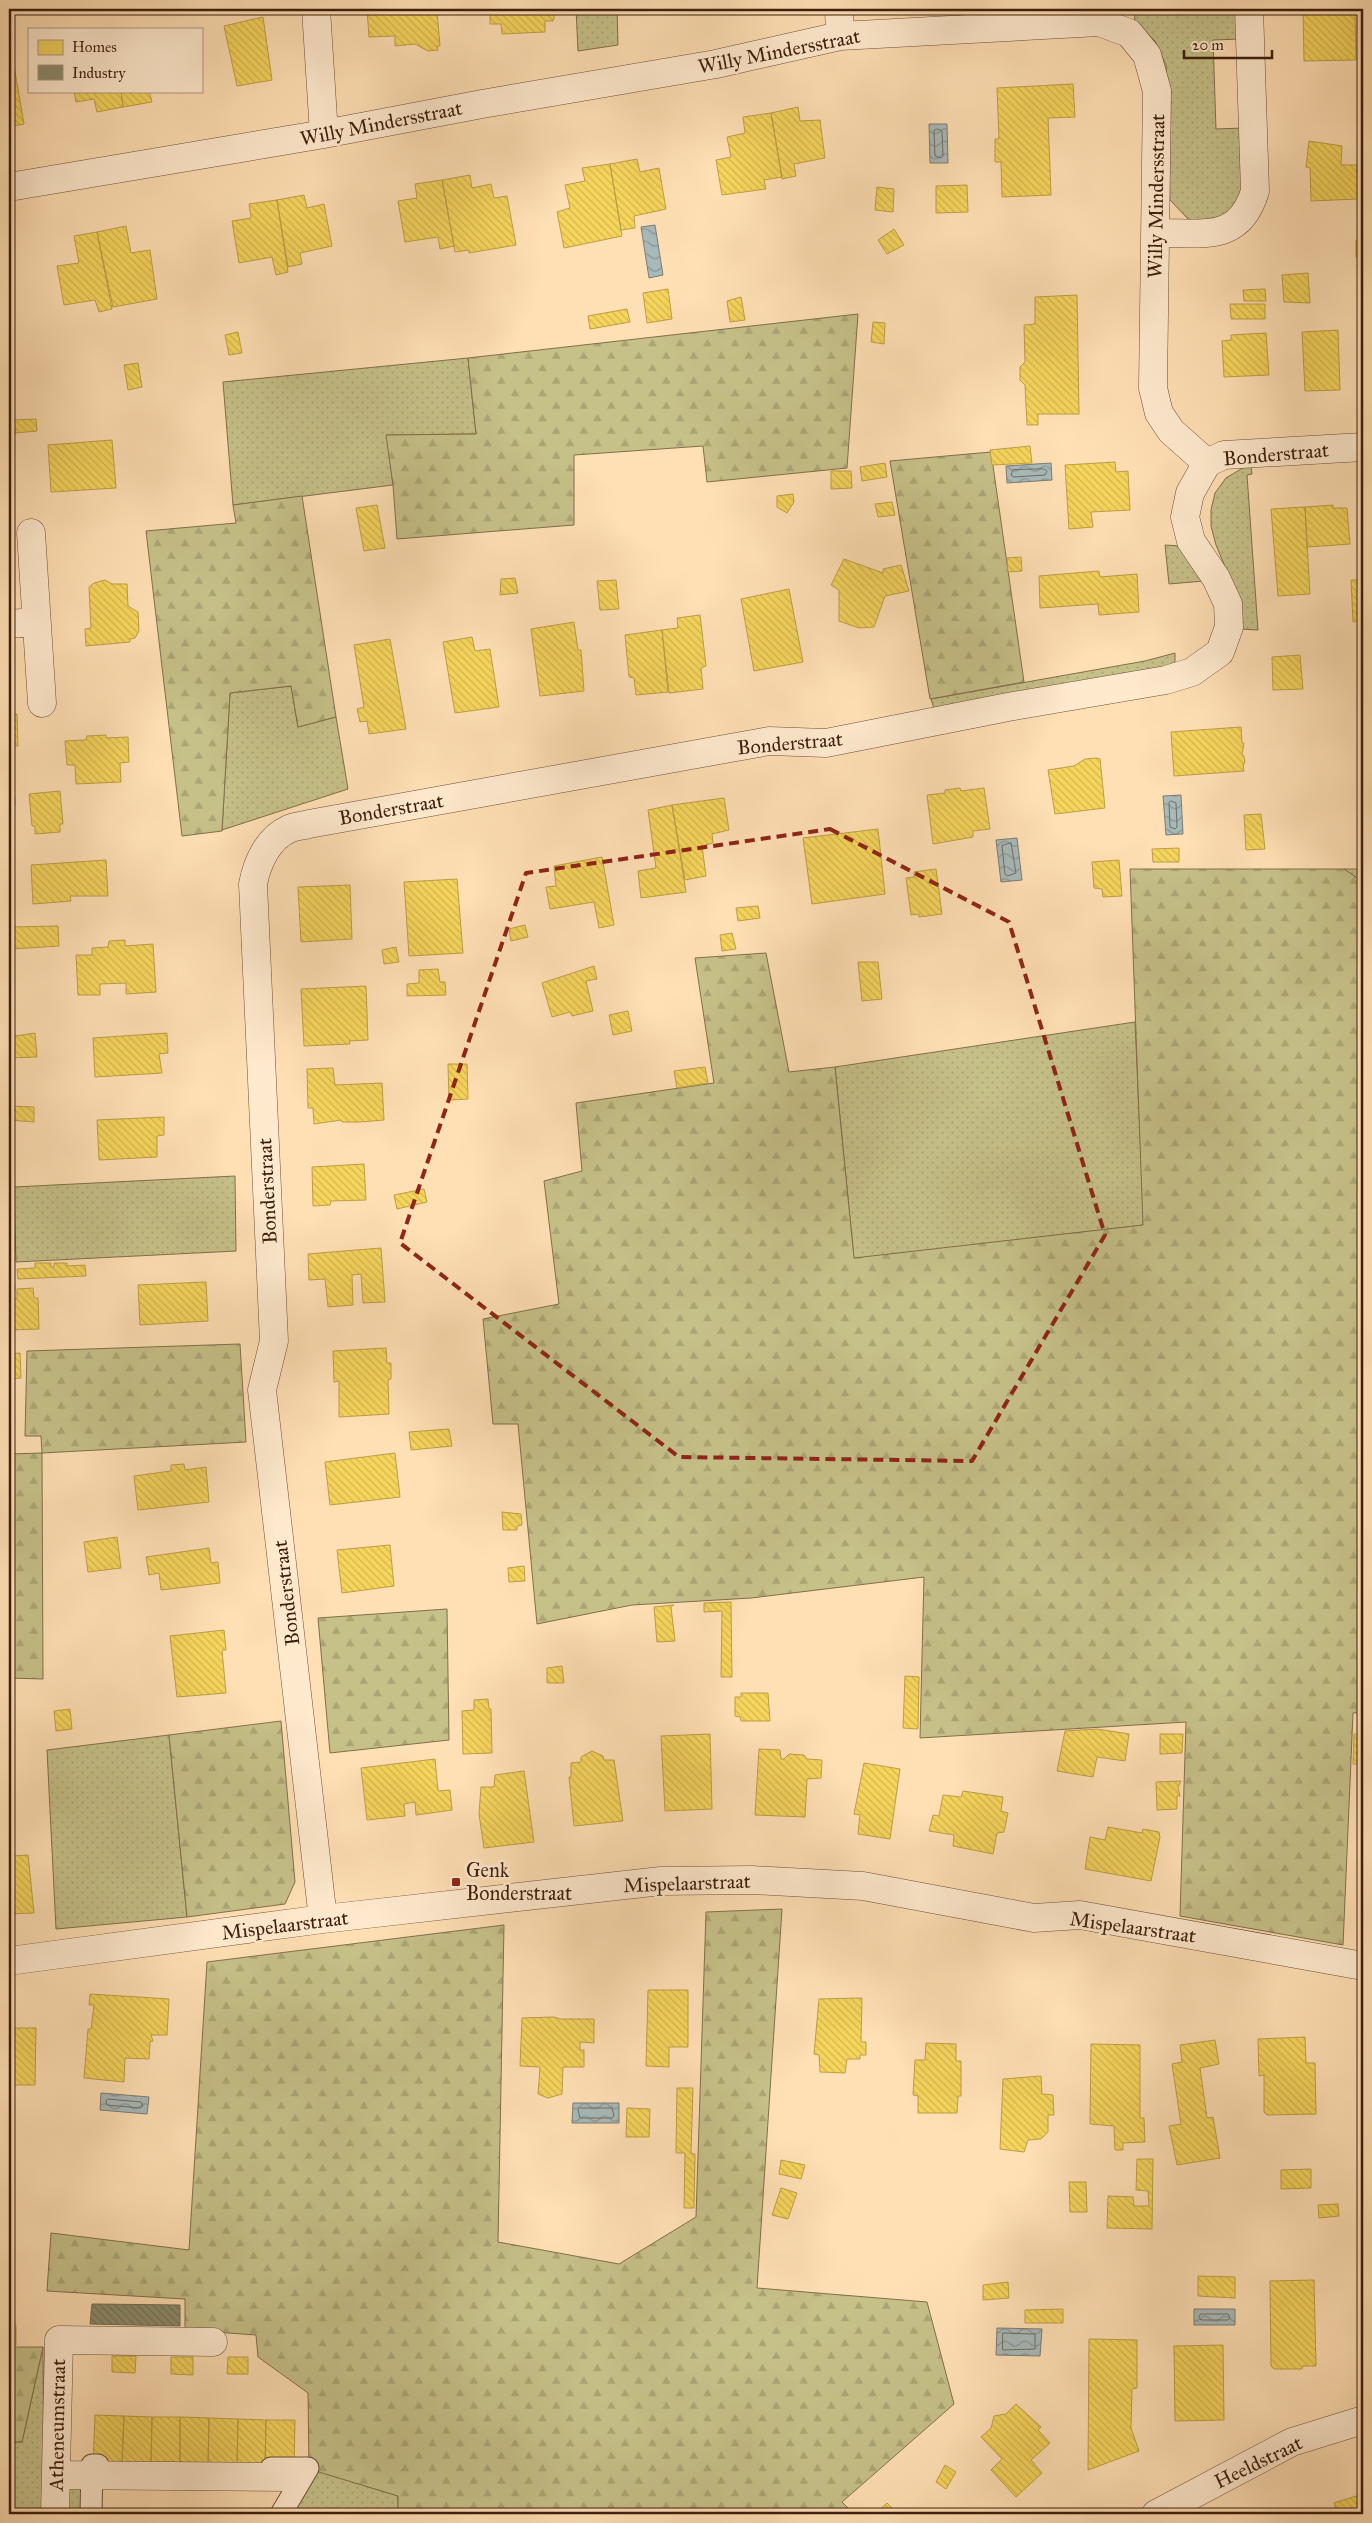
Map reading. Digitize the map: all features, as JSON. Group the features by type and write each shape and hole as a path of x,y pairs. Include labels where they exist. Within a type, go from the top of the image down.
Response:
{"street":[{"path":"316,9 324,134"},
{"path":"839,9 840,36"},
{"path":"1156,233 1221,231 1234,226 1243,218 1251,206 1255,191 1249,9"},
{"name":"Willy Mindersstraat","path":"9,187 324,134 482,104 716,64 840,36 1100,22 1129,33 1148,55 1157,91 1153,388 1159,412 1171,431 1208,463"},
{"name":"Bonderstraat","path":"323,1919 262,1390 274,1341 253,884 257,864 276,838 289,829 309,824 769,741 826,743 1008,707 1166,680 1192,672 1220,652 1229,627 1228,604 1216,578 1191,541 1185,517 1190,493 1208,463 1224,455 1363,447"},
{"path":"31,533 42,703"},
{"path":"9,624 36,622"},
{"name":"Mispelaarstraat","path":"9,1961 323,1919 662,1881 752,1880 863,1886 1034,1918 1080,1916 1363,1966"},
{"name":"Atheneumstraat","path":"55,2514 59,2340 214,2342"},
{"name":"Heeldstraat","path":"1156,2514 1292,2442 1363,2420"},
{"path":"91,2514 92,2465 308,2468 281,2514"},
{"path":"56,2475 289,2477"}],"highlighted area":[{"path":"830,829 1009,922 1105,1235 972,1461 679,1457 400,1243 526,873"}],"green space":[{"path":"576,9 617,9 618,45 578,51"},
{"path":"1134,9 1238,9 1240,39 1213,40 1216,129 1243,128 1244,194 1235,213 1211,222 1188,219 1170,200 1166,65 1155,41 1135,22"},
{"path":"858,314 847,468 707,482 703,446 574,455 574,525 397,539 393,485 386,435 476,434 468,358"},
{"path":"468,358 476,434 387,435 393,485 233,505 223,382"},
{"path":"991,452 1024,682 930,699 890,461"},
{"path":"1246,466 1251,466 1252,474 1247,475 1258,630 1238,629 1240,602 1216,545 1211,526 1211,510 1215,493 1226,478"},
{"path":"302,496 336,717 298,727 291,686 230,693 222,831 182,836 146,531 236,523 233,505"},
{"path":"1165,545 1180,546 1204,581 1169,584"},
{"path":"1175,653 1175,667 935,712 931,699 1145,661"},
{"path":"291,686 298,727 336,717 348,789 222,830 230,693"},
{"path":"1130,869 1344,869 1363,882 1363,1712 1353,1713 1343,1945 1180,1916 1186,1722 920,1738 924,1577 751,1598 632,1605 537,1624 518,1424 493,1424 483,1319 559,1304 544,1181 582,1171 576,1103 714,1083 695,958 766,953 789,1072 835,1067 854,1258 1143,1225"},
{"path":"1344,869 1363,869 1363,882"},
{"path":"1135,1022 1144,1225 854,1259 835,1067"},
{"path":"235,1176 236,1251 16,1262 14,1187"},
{"path":"240,1344 246,1442 42,1453 41,1436 25,1436 27,1351"},
{"path":"42,1453 43,1679 9,1678 9,1454"},
{"path":"447,1609 449,1740 330,1753 318,1618"},
{"path":"281,1721 295,1882 285,1904 187,1917 169,1735"},
{"path":"169,1735 187,1917 56,1929 47,1750"},
{"path":"782,1909 757,2288 927,2302 954,2404 842,2502 854,2514 398,2514 398,2496 309,2469 308,2393 258,2357 256,2335 185,2330 185,2299 47,2291 51,2233 189,2250 207,1962 504,1925 498,2242 619,2264 696,2217 706,1912"},
{"path":"9,2347 43,2347 22,2442 9,2442"},
{"path":"43,2347 44,2511 9,2510 9,2442 22,2442"},
{"path":"308,2468 398,2496 398,2514 281,2514"},
{"path":"68,2484 92,2484 91,2514 67,2514"}],"water":[{"path":"929,124 947,124 948,163 930,163"},
{"path":"655,225 663,275 649,278 641,227"},
{"path":"1051,463 1052,480 1007,483 1006,466"},
{"path":"9,763 13,763 15,805 9,805"},
{"path":"1181,795 1183,834 1166,835 1163,796"},
{"path":"1017,838 1022,880 1001,882 996,840"},
{"path":"101,2093 149,2097 147,2114 100,2110"},
{"path":"573,2103 619,2103 619,2123 572,2123"},
{"path":"1194,2309 1235,2309 1235,2325 1194,2325"},
{"path":"997,2328 1042,2329 1040,2356 996,2355"}],"building: Homes":[{"path":"367,9 435,9 435,13 437,12 440,46 437,46 438,50 428,51 415,44 395,46 395,36 369,37"},
{"path":"490,9 554,9 554,18 553,21 545,21 545,32 502,34 501,24 490,24"},
{"path":"1303,9 1355,9 1356,60 1304,61"},
{"path":"263,17 272,80 237,86 224,26"},
{"path":"9,60 13,60 24,124 9,127"},
{"path":"1073,84 1075,117 1048,118 1051,195 1002,197 1001,162 995,162 995,139 999,139 997,88"},
{"path":"74,92 121,92 123,107 97,112 94,99 76,102"},
{"path":"121,92 149,92 152,102 123,107"},
{"path":"798,107 800,121 820,120 825,158 794,164 796,176 782,179 771,113"},
{"path":"771,113 782,177 764,180 766,189 722,195 716,160 731,157 727,137 745,133 743,117"},
{"path":"1309,141 1342,146 1341,165 1357,165 1358,199 1311,201 1310,168 1306,167"},
{"path":"637,159 640,172 659,168 666,209 634,216 635,228 621,230 610,164"},
{"path":"610,164 622,236 564,248 557,212 570,208 565,185 585,181 582,168"},
{"path":"470,175 472,188 491,184 494,198 507,196 516,245 469,253 469,250 455,252 442,180"},
{"path":"442,180 454,246 440,249 438,237 405,242 398,201 417,198 415,184"},
{"path":"967,185 968,212 936,213 936,186"},
{"path":"877,187 894,189 893,212 875,210"},
{"path":"304,195 307,208 324,204 332,246 300,253 302,264 288,267 277,200"},
{"path":"277,200 288,272 276,275 272,257 239,263 232,221 251,218 249,204"},
{"path":"126,226 131,253 150,250 157,299 113,307 97,232"},
{"path":"894,229 904,245 887,254 878,240"},
{"path":"97,232 112,309 99,312 95,300 64,305 57,266 79,263 74,236"},
{"path":"1356,240 1363,240 1363,257 1356,257"},
{"path":"1308,273 1310,303 1284,302 1282,275"},
{"path":"1363,275 1363,286 1358,280"},
{"path":"668,289 672,319 647,323 643,293"},
{"path":"1265,289 1266,301 1244,301 1243,290"},
{"path":"1077,295 1079,414 1038,414 1038,425 1027,425 1025,385 1020,380 1020,367 1025,362 1024,325 1035,324 1035,297"},
{"path":"741,297 745,320 730,322 727,301"},
{"path":"1230,304 1265,304 1265,319 1231,319"},
{"path":"627,309 630,322 590,329 588,316"},
{"path":"873,322 885,323 884,344 871,342"},
{"path":"1338,330 1340,390 1305,391 1302,332"},
{"path":"238,332 242,353 229,355 225,335"},
{"path":"1266,333 1269,375 1224,377 1222,341 1231,340 1231,335"},
{"path":"138,363 142,387 128,390 124,365"},
{"path":"36,419 37,431 15,433 14,420"},
{"path":"112,440 116,488 51,492 48,445"},
{"path":"1030,446 1032,463 992,465 990,450"},
{"path":"1115,462 1116,472 1128,471 1130,510 1091,512 1093,527 1069,529 1065,465"},
{"path":"885,463 887,477 862,481 860,467"},
{"path":"831,471 851,471 852,488 831,489"},
{"path":"793,494 794,502 787,513 777,507 777,496"},
{"path":"892,502 895,515 878,517 875,504"},
{"path":"377,505 385,548 364,551 356,508"},
{"path":"1333,505 1333,508 1347,508 1350,544 1307,547 1305,507"},
{"path":"1305,507 1310,594 1278,596 1271,509"},
{"path":"1021,557 1022,571 1008,572 1007,558"},
{"path":"844,559 883,573 883,569 901,565 909,591 885,596 874,627 859,628 839,621 839,590 831,585"},
{"path":"1099,571 1100,577 1137,574 1139,612 1099,615 1098,604 1040,608 1039,576"},
{"path":"515,578 518,593 500,595 501,579"},
{"path":"105,580 112,584 127,584 128,606 138,612 139,631 135,638 130,639 130,642 86,646 85,629 91,628 89,587 94,583"},
{"path":"616,580 619,609 600,610 597,581"},
{"path":"1351,580 1363,580 1363,621 1353,622"},
{"path":"789,589 803,662 754,671 741,599"},
{"path":"700,615 706,666 701,668 703,689 669,693 662,630 678,628 677,618"},
{"path":"574,622 578,650 581,650 584,691 540,696 531,629"},
{"path":"662,630 668,692 636,695 634,678 629,677 625,635"},
{"path":"472,637 475,651 490,649 499,707 455,713 443,642"},
{"path":"390,639 406,729 369,734 367,721 360,722 357,709 364,707 354,645"},
{"path":"1300,655 1303,689 1273,690 1272,657"},
{"path":"9,714 17,714 18,746 9,746"},
{"path":"1241,727 1242,743 1244,743 1242,755 1244,756 1245,763 1243,764 1244,771 1174,776 1171,732"},
{"path":"106,735 106,738 128,737 129,762 120,763 121,782 76,784 75,765 67,765 65,741 86,740 87,736"},
{"path":"1085,759 1100,759 1105,808 1055,814 1048,770 1074,766"},
{"path":"960,788 961,791 984,788 990,829 973,831 973,837 933,844 927,795 945,793 945,790"},
{"path":"60,791 63,824 60,824 60,832 35,834 35,826 32,826 29,794"},
{"path":"724,798 729,830 712,834 713,843 702,846 706,876 685,880 672,805"},
{"path":"672,805 686,892 641,898 638,871 656,868 648,810"},
{"path":"1261,814 1265,849 1246,850 1244,815"},
{"path":"878,829 885,894 812,904 803,838"},
{"path":"1179,848 1179,862 1153,862 1152,849"},
{"path":"602,857 614,925 599,928 594,902 550,909 546,887 556,886 554,866"},
{"path":"106,860 108,896 70,896 71,901 33,904 31,865"},
{"path":"1119,860 1122,896 1103,897 1102,889 1094,888 1092,862"},
{"path":"936,869 942,914 919,917 919,914 911,915 906,878 914,877 914,872"},
{"path":"457,879 463,953 409,956 404,882"},
{"path":"350,885 352,939 301,942 298,887"},
{"path":"758,906 760,918 738,921 736,908"},
{"path":"525,925 528,937 511,941 509,929"},
{"path":"58,926 59,946 12,949 11,927"},
{"path":"11,927 11,946 9,947 9,928"},
{"path":"732,933 736,949 722,951 720,935"},
{"path":"125,940 125,946 153,944 156,992 126,994 126,983 100,984 100,995 78,995 76,955 92,955 92,948 108,947 109,941"},
{"path":"396,947 399,962 384,964 382,950"},
{"path":"858,962 878,962 882,999 862,1001"},
{"path":"594,966 597,979 586,981 593,1011 572,1016 570,1012 552,1017 542,983"},
{"path":"438,969 440,982 445,982 446,995 407,996 407,984 419,983 419,970"},
{"path":"366,986 368,1040 349,1041 350,1044 304,1046 301,989"},
{"path":"628,1011 632,1031 613,1035 609,1015"},
{"path":"35,1033 37,1057 9,1058 9,1037"},
{"path":"167,1033 168,1053 159,1054 162,1073 95,1077 93,1038"},
{"path":"448,1064 467,1064 468,1099 449,1100"},
{"path":"705,1067 708,1083 677,1088 674,1071"},
{"path":"333,1068 335,1085 382,1083 384,1120 342,1122 341,1120 314,1124 313,1108 308,1108 307,1069"},
{"path":"9,1106 34,1107 34,1122 9,1120"},
{"path":"164,1117 164,1135 157,1136 157,1157 99,1160 97,1120"},
{"path":"364,1164 366,1200 331,1201 330,1205 313,1206 312,1167"},
{"path":"9,1189 12,1218 9,1218"},
{"path":"424,1189 427,1202 397,1209 394,1195"},
{"path":"381,1248 385,1302 363,1303 361,1274 352,1275 353,1305 328,1307 325,1279 309,1280 308,1254"},
{"path":"35,1263 51,1263 51,1267 54,1267 54,1263 67,1263 67,1266 85,1265 86,1276 18,1279 17,1269 35,1268"},
{"path":"9,1271 14,1271 15,1290 9,1291"},
{"path":"206,1282 208,1321 140,1325 138,1285"},
{"path":"33,1288 34,1298 38,1298 39,1329 11,1330 10,1299 17,1299 17,1289"},
{"path":"386,1348 387,1363 391,1363 391,1379 388,1380 389,1414 339,1417 339,1381 334,1382 333,1351"},
{"path":"20,1353 21,1378 9,1379 9,1354"},
{"path":"449,1429 452,1446 411,1450 409,1432"},
{"path":"395,1453 400,1497 330,1505 325,1462"},
{"path":"184,1464 185,1470 206,1467 209,1502 138,1510 134,1476 171,1471 171,1465"},
{"path":"502,1512 521,1514 522,1525 517,1526 517,1530 503,1530"},
{"path":"117,1537 121,1568 88,1572 84,1542"},
{"path":"390,1545 394,1586 342,1593 337,1550"},
{"path":"209,1548 211,1563 218,1562 220,1583 161,1590 159,1573 149,1575 146,1557"},
{"path":"524,1566 525,1581 509,1582 508,1568"},
{"path":"731,1602 732,1677 721,1677 722,1611 704,1612 704,1603"},
{"path":"674,1605 671,1607 675,1641 657,1642 654,1607"},
{"path":"224,1630 226,1650 222,1650 226,1693 177,1697 170,1636"},
{"path":"562,1666 564,1683 547,1683 547,1668"},
{"path":"905,1676 919,1677 918,1729 903,1728"},
{"path":"741,1693 768,1693 770,1721 741,1721 740,1717 735,1716 735,1697 741,1697"},
{"path":"488,1699 489,1709 491,1709 492,1753 463,1754 462,1711 474,1710 474,1700"},
{"path":"70,1709 72,1729 56,1731 54,1711"},
{"path":"1097,1729 1129,1734 1125,1761 1097,1757 1093,1777 1057,1771 1065,1731"},
{"path":"710,1734 712,1809 665,1811 661,1736"},
{"path":"1160,1734 1183,1734 1182,1753 1160,1754"},
{"path":"1354,1734 1363,1735 1363,1764 1353,1764"},
{"path":"759,1749 780,1750 781,1759 784,1759 789,1754 804,1755 807,1759 822,1760 821,1778 807,1779 805,1817 755,1815"},
{"path":"592,1751 603,1756 604,1760 614,1760 623,1821 574,1826 569,1777 571,1777 571,1763 581,1762 581,1757"},
{"path":"435,1759 438,1791 450,1790 452,1810 416,1815 415,1802 404,1804 405,1816 367,1820 361,1768"},
{"path":"864,1763 900,1769 890,1839 858,1834 860,1815 854,1814"},
{"path":"524,1771 534,1842 484,1848 479,1814 481,1787 494,1787 495,1775"},
{"path":"1181,1781 1178,1787 1180,1796 1177,1796 1177,1809 1157,1810 1156,1782"},
{"path":"963,1791 1003,1797 1001,1811 1008,1813 1004,1832 997,1833 993,1854 953,1846 954,1835 929,1831 933,1815 939,1816 943,1795 961,1797"},
{"path":"1108,1827 1142,1833 1143,1829 1159,1832 1160,1837 1151,1881 1085,1869 1090,1837 1105,1840"},
{"path":"9,1831 12,1856 28,1855 34,1913 9,1914"},
{"path":"1363,1838 1363,1885 1362,1885"},
{"path":"648,1990 688,1990 688,2047 669,2047 669,2067 646,2066"},
{"path":"90,1994 169,1999 167,2035 151,2035 153,2041 150,2042 149,2059 125,2058 124,2082 84,2078 88,2029 91,2029 94,2005 89,2005"},
{"path":"862,1998 861,2042 866,2042 866,2055 860,2055 860,2059 847,2059 845,2073 820,2072 819,2055 814,2054 819,1999"},
{"path":"554,2017 560,2019 594,2019 594,2043 580,2042 580,2050 584,2050 584,2067 563,2067 562,2094 548,2098 538,2094 540,2067 520,2066 522,2018"},
{"path":"9,2028 36,2028 35,2085 9,2085"},
{"path":"1305,2037 1306,2063 1315,2063 1316,2114 1267,2115 1264,2112 1264,2075 1259,2076 1258,2039"},
{"path":"1362,2038 1363,2038 1363,2083"},
{"path":"1215,2040 1219,2064 1200,2068 1207,2118 1213,2117 1220,2158 1177,2165 1169,2126 1181,2124 1172,2064 1182,2062 1180,2045"},
{"path":"926,2043 956,2044 956,2061 961,2061 961,2096 958,2096 957,2113 918,2113 918,2096 913,2095 915,2060 925,2060"},
{"path":"1091,2044 1140,2045 1140,2118 1144,2118 1145,2142 1123,2143 1123,2150 1115,2150 1114,2126 1090,2124"},
{"path":"1041,2076 1042,2094 1053,2095 1054,2115 1048,2115 1048,2132 1041,2139 1028,2140 1024,2152 1000,2149 1003,2079"},
{"path":"677,2088 693,2088 691,2153 695,2154 694,2208 684,2208 685,2153 676,2153"},
{"path":"627,2108 650,2109 649,2137 626,2137"},
{"path":"1137,2159 1153,2159 1152,2229 1107,2228 1108,2196 1133,2197 1134,2206 1149,2206 1148,2191 1136,2190"},
{"path":"781,2160 805,2165 801,2179 779,2174"},
{"path":"1311,2169 1311,2188 1281,2189 1281,2170"},
{"path":"1069,2182 1086,2182 1087,2212 1070,2212"},
{"path":"781,2188 797,2193 788,2219 772,2215"},
{"path":"1338,2204 1339,2216 1319,2218 1318,2205"},
{"path":"1198,2276 1235,2277 1235,2298 1198,2296"},
{"path":"1314,2280 1316,2366 1303,2366 1302,2369 1274,2369 1271,2366 1270,2281"},
{"path":"1008,2282 1009,2298 983,2300 983,2285"},
{"path":"1063,2309 1063,2323 1025,2323 1025,2310"},
{"path":"9,2325 16,2325 16,2345 9,2345"},
{"path":"1089,2339 1137,2340 1137,2388 1132,2389 1131,2428 1139,2451 1088,2470"},
{"path":"1223,2345 1224,2420 1175,2421 1174,2346"},
{"path":"112,2356 136,2356 135,2373 112,2372"},
{"path":"171,2357 193,2357 193,2375 171,2374"},
{"path":"228,2357 248,2357 248,2374 227,2374"},
{"path":"1016,2404 1041,2427 1038,2430 1050,2443 1031,2460 1042,2473 1016,2497 991,2470 1002,2459 981,2437 991,2428 994,2416 1006,2414"},
{"path":"95,2415 124,2416 122,2464 93,2464"},
{"path":"124,2416 152,2417 151,2465 122,2464"},
{"path":"152,2417 180,2417 180,2465 151,2465"},
{"path":"180,2417 209,2418 208,2466 180,2465"},
{"path":"209,2418 238,2419 237,2466 208,2466"},
{"path":"238,2419 266,2420 265,2467 237,2466"},
{"path":"266,2420 295,2420 294,2467 265,2467"},
{"path":"945,2465 956,2472 946,2489 936,2482"},
{"path":"1356,2496 1363,2514 1338,2514 1334,2503"},
{"path":"887,2503 898,2514 875,2514"}],"building: Industry":[{"path":"92,2304 180,2305 180,2326 90,2324"}],"place":[{"name":"Genk Bonderstraat","path":"456,1882"}]}
